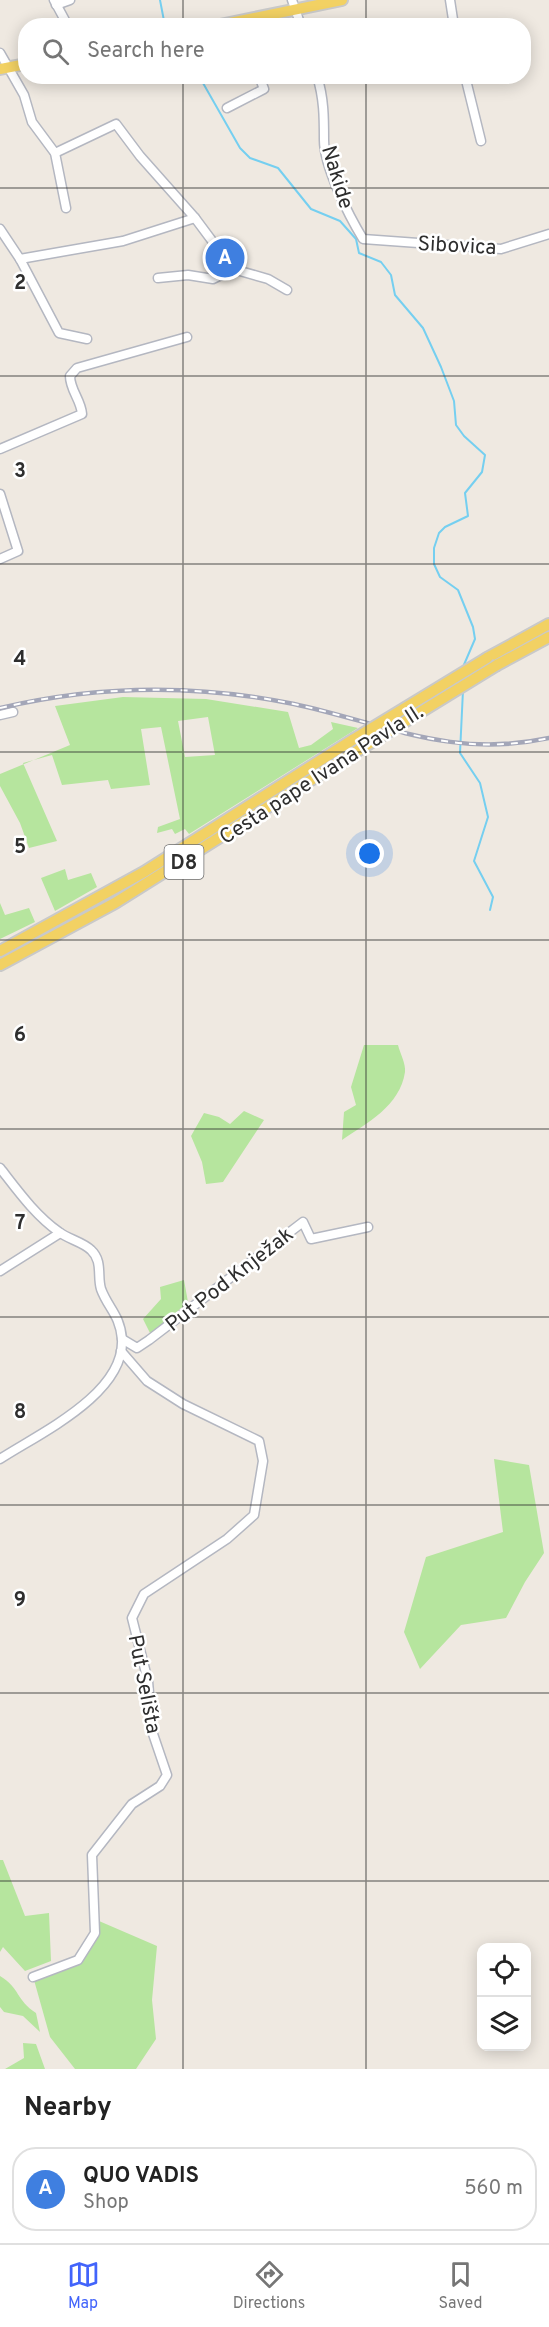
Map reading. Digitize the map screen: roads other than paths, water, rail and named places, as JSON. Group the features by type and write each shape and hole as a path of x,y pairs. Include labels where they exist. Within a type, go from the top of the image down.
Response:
{"main road":[{"path":"253,18 293,4 342,0"},
{"name":"Cesta pape Ivana Pavla II.","path":"0,951 144,872 354,738 487,658 549,624"},
{"name":"Cesta pape Ivana Pavla II.","path":"0,965 49,940 174,868 362,748 549,637"}],"street":[{"path":"64,18 55,2 70,0"},
{"path":"450,0 453,18"},
{"path":"0,53 4,68 24,95 33,122 55,153 66,208"},
{"path":"227,108 264,89 262,84"},
{"name":"Nakide","path":"319,84 326,130 324,141 335,182 363,239"},
{"path":"467,84 481,141"},
{"path":"55,153 116,124 140,156 195,218 233,269 267,279 287,290"},
{"path":"20,259 123,241 195,218"},
{"path":"0,229 20,259 59,333 87,339"},
{"name":"Sibovica","path":"363,239 501,249 549,234"},
{"path":"158,278 188,275 213,279 233,269"},
{"path":"0,449 82,414 81,406 70,383 70,376 77,368 187,337"},
{"path":"0,494 18,551 0,560"},
{"path":"0,715 13,712"},
{"path":"0,1168 35,1212 60,1233 91,1250 99,1265 101,1288 116,1313 122,1340 119,1363 100,1392 0,1459"},
{"name":"Put Pod Knježak","path":"122,1340 137,1348 303,1222 311,1239 368,1227"},
{"path":"0,1271 60,1233"},
{"name":"Put Selišta","path":"33,1977 78,1960 95,1934 92,1855 132,1804 160,1786 167,1775 152,1731 148,1681 132,1618 144,1594 227,1539 254,1515 263,1461 259,1441 183,1404 147,1381 121,1351"}],"waterway":[{"path":"160,0 163,18"},
{"path":"204,84 240,148 250,158 278,168 311,209 340,221 356,239 359,253 381,262 391,275 395,295 423,328 441,367 454,401 456,425 464,436 485,455 482,472 465,493 468,516 445,527 439,533 434,548 434,564 440,577 458,590 473,627 475,639 463,667"},
{"path":"463,690 460,753 480,783 488,817 474,861 493,897 490,910"}],"railway":[{"path":"0,708 37,700 110,691 184,690 257,697 294,704 389,729 450,742 514,743 549,738"}],"place":[{"name":"QUO VADIS","path":"225,258"}]}
